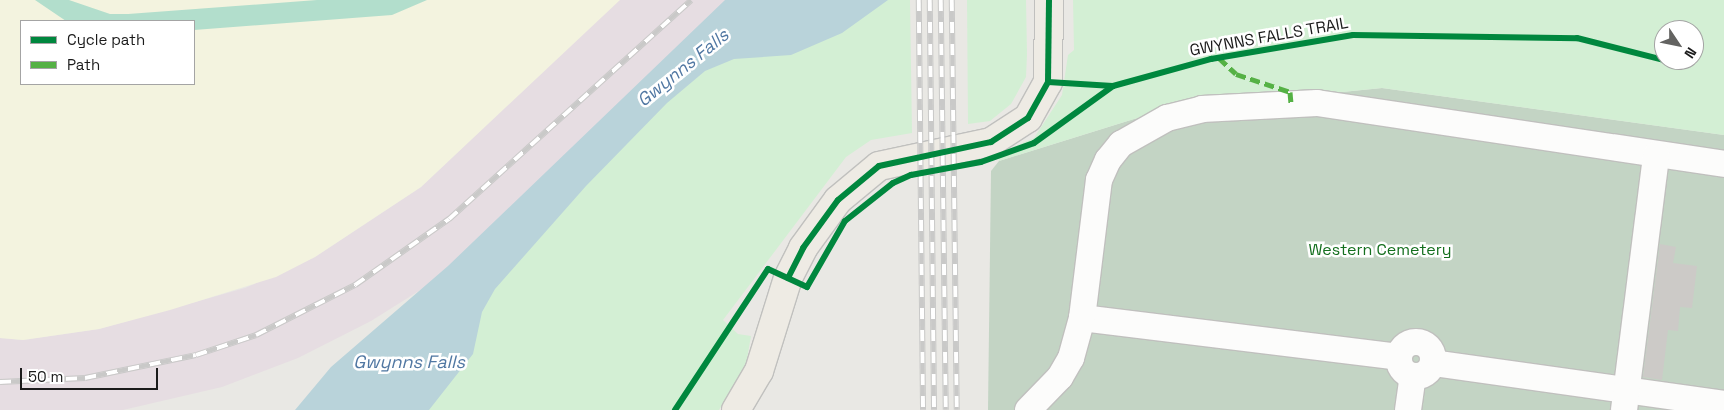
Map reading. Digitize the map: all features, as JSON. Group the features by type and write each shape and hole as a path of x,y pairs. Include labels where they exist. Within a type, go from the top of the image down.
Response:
{"main road":[{"path":"736,410 759,371 788,278 838,200 879,166 991,142 1012,132 1040,102 1049,66 1049,0"}],"lane":[{"path":"1028,410 1060,377 1082,318 1099,180 1122,144 1166,118 1202,108 1317,103 1724,164"},
{"path":"1625,400 1656,155"},
{"path":"1082,318 1415,365 1625,400 1724,404"},
{"path":"1408,410 1415,365"}],"shaded area":[{"path":"0,0 620,0 421,187 315,257 276,277 170,310 99,329 23,340 0,338"},
{"path":"619,0 747,0 441,277 371,321 298,358 222,387 123,410 0,410 0,338 23,340 99,329 245,288 315,257 421,187"}],"green space":[{"path":"35,0 69,0 110,14 128,14 317,0 427,0 392,15 195,30 195,20 65,20"},
{"path":"783,0 910,0 912,133 871,140 846,157 723,320 738,334 751,336 746,365 719,410 404,410 559,182"},
{"path":"967,0 1026,0 1027,54 1026,77 1011,104 990,121 968,124"},
{"path":"1073,0 1724,0 1724,135 1382,88 1192,107 1134,119 999,161 997,154 1034,138 1062,95 1068,55 1074,50"},
{"name":"Western Cemetery","path":"1382,88 1724,135 1724,410 988,410 991,171 999,161 1134,119 1192,107"}],"water":[{"name":"Gwynns Falls","path":"725,0 888,0 842,33 791,55 734,59 705,71 667,103 586,186 495,289 482,312 473,354 429,410 295,410 331,367 448,266"}],"building":[{"path":"1660,244 1676,247 1673,263 1697,266 1692,308 1680,307 1678,331 1668,330 1662,380 1643,377"}],"railway":[{"path":"0,382 85,378 196,355 256,335 355,285 449,219 691,0"},
{"path":"919,0 923,410"},
{"path":"930,0 934,410"},
{"path":"941,0 946,410"},
{"path":"952,0 957,410"}],"marked path":[{"path":"1219,58 1236,74 1290,92 1291,103"}],"cycle path":[{"path":"788,278 803,248 838,200 879,166 991,142 1028,118 1048,82 1049,0"},
{"name":"GWYNNS FALLS TRAIL","path":"675,410 768,269 807,287 845,221 893,183 911,175 981,162 1034,143 1113,86 1211,59 1353,35 1577,38 1654,57"},
{"path":"1048,82 1113,86"}]}
